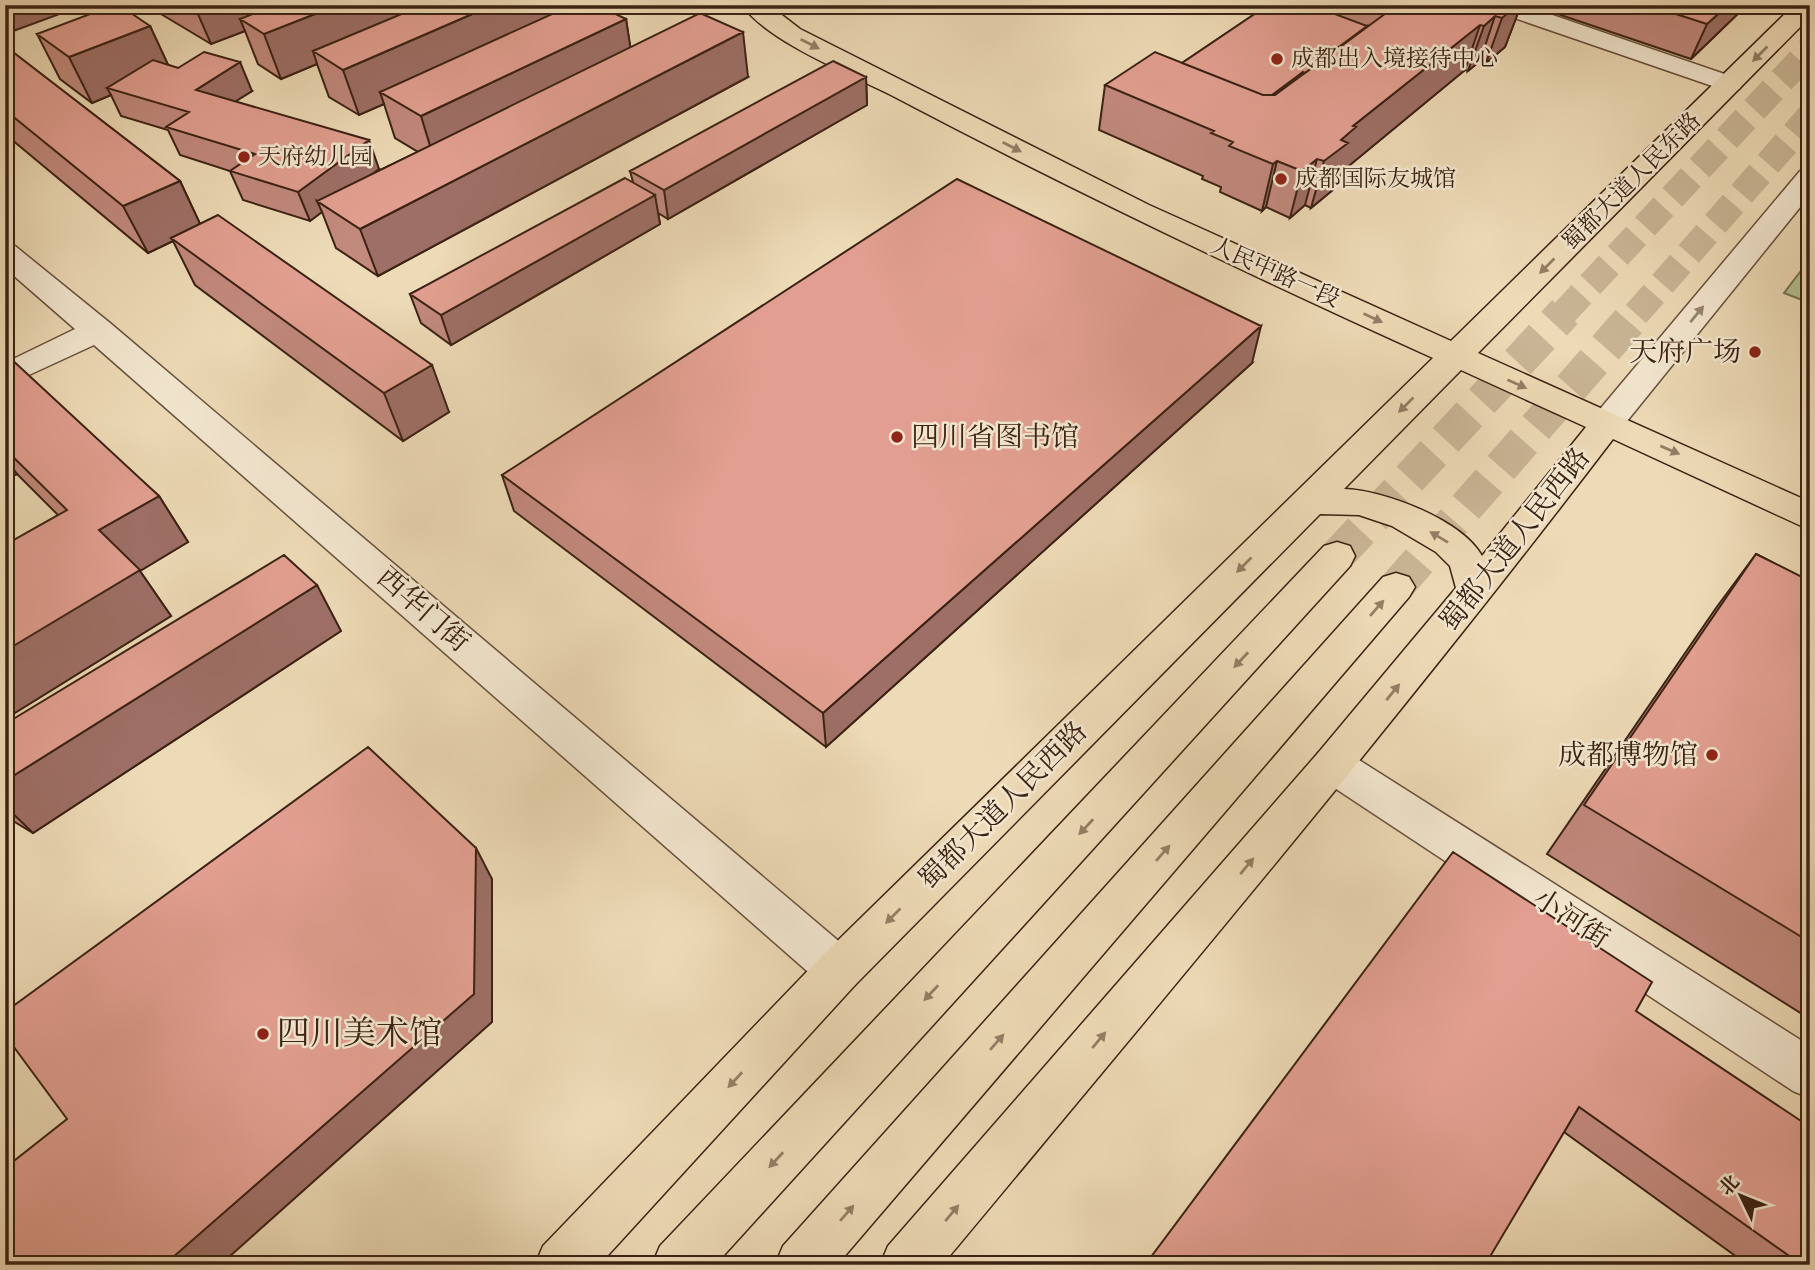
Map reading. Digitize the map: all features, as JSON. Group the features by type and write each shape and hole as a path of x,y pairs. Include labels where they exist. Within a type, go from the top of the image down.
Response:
{"main road":[{"name":"人民中路一段","path":"754,5 791,34 1138,211 1454,356 1688,458 1810,517"},
{"name":"蜀都大道人民东路","path":"1454,356 1808,5"},
{"name":"蜀都大道人民西路","path":"562,1265 839,970 1454,356"},
{"name":"蜀都大道人民西路","path":"907,1265 1333,765 1476,591 1607,423"},
{"path":"1308,501 1361,502 1405,517 1449,542 1465,560 1476,591"},
{"path":"679,1265 1337,556"},
{"path":"802,1265 1396,587"}],"street":[{"path":"1499,5 1730,84"},
{"path":"1607,423 1810,177"},
{"name":"西华门街","path":"5,252 99,330 839,970"},
{"path":"5,376 99,330"},
{"name":"小河街","path":"1333,765 1810,1074"}],"green space":[{"path":"1810,259 1810,303 1784,293"}],"building":[{"path":"119,5 150,26 69,57 37,34"},
{"path":"276,5 338,5 264,34 240,19"},
{"path":"423,5 493,5 343,70 313,51"},
{"path":"572,5 597,5 626,19 421,116 380,92"},
{"path":"1268,5 1311,5 1367,26 1272,95 1263,95 1182,63"},
{"path":"1397,5 1518,5 1502,18 1495,16 1484,26 1480,25 1353,126 1356,127 1341,140 1348,143 1324,161 1317,159 1302,171 1277,161 1273,164 1229,146 1233,142 1211,133 1214,131 1105,85 1155,52 1263,95 1275,95"},
{"path":"1648,5 1728,5 1707,24"},
{"path":"700,13 743,32 360,229 317,201"},
{"path":"5,46 180,181 123,206 5,110"},
{"path":"204,52 240,62 196,90 369,140 298,192 230,171 255,154 166,127 189,112 107,88 153,60 178,68"},
{"path":"833,61 866,77 664,190 630,171"},
{"path":"625,178 655,195 441,315 410,294"},
{"name":"四川省图书馆","path":"957,179 1261,326 823,713 502,475"},
{"path":"218,215 432,365 384,393 171,238"},
{"path":"9,357 159,496 99,530 140,570 5,651 5,545 67,510 5,449 5,359"},
{"name":"成都博物馆","path":"1756,554 1810,581 1810,942 1584,805"},
{"path":"284,555 317,585 5,781 5,724"},
{"name":"四川美术馆","path":"368,747 476,848 474,994 164,1265 5,1265 5,1168 67,1119 5,1035 5,1012"},
{"path":"1453,852 1652,982 1636,1011 1810,1127 1810,1265 1802,1265 1579,1107 1485,1265 1145,1265"}],"tunnel":[{"path":"1563,314 1810,50"},
{"path":"1636,314 1810,116"},
{"path":"1337,556 1565,312"},
{"path":"1396,587 1637,312"}],"place":[{"name":"成都出入境接待中心","path":"1277,59"},
{"name":"天府幼儿园","path":"244,157"},
{"name":"成都国际友城馆","path":"1281,179"},
{"name":"天府广场","path":"1755,352"},
{"name":"四川省图书馆","path":"897,437"},
{"name":"成都博物馆","path":"1712,755"},
{"name":"四川美术馆","path":"263,1034"}]}
